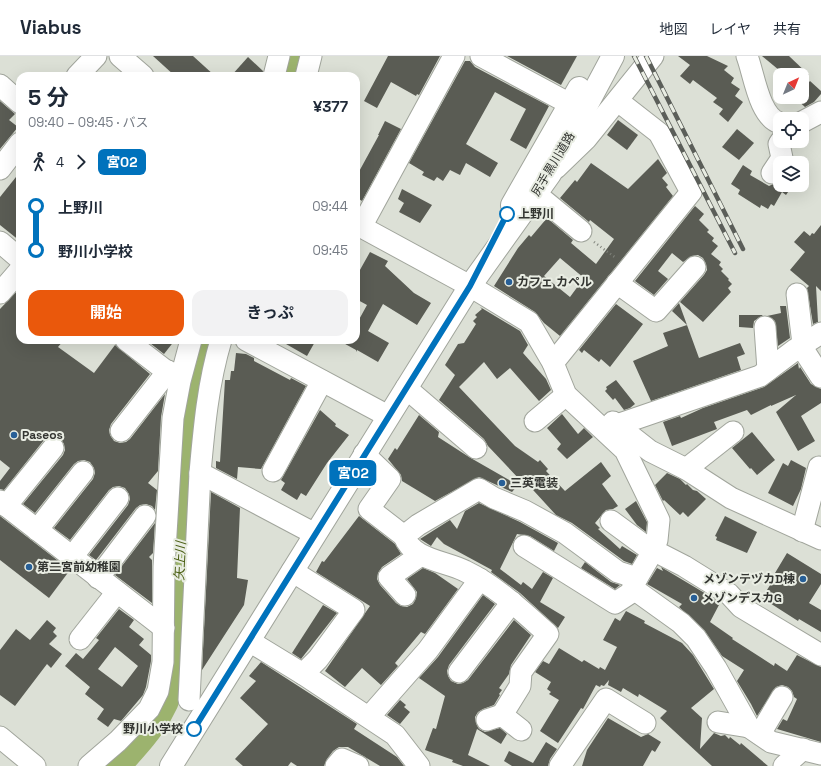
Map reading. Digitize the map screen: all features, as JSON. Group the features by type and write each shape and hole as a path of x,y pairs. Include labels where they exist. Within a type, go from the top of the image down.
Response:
{"main road":[{"name":"尻手黒川道路","path":"470,286 495,234 596,56"},
{"name":"尻手黒川道路","path":"171,766 470,286 550,174 613,56"}],"street":[{"path":"81,72 96,56"},
{"path":"120,56 138,72"},
{"path":"275,72 279,56"},
{"path":"307,72 311,56"},
{"path":"360,221 454,56"},
{"path":"481,56 570,104"},
{"path":"550,174 586,139 653,56"},
{"path":"747,56 759,95 767,114 773,118"},
{"path":"0,85 16,99"},
{"path":"554,367 623,276 691,192 659,133 618,101"},
{"path":"809,118 821,112"},
{"path":"0,169 16,148"},
{"path":"772,173 782,158 780,148"},
{"path":"536,194 581,231"},
{"path":"360,226 470,286 530,322 554,367 566,395 625,450 659,520 657,540 636,584 615,603 571,567 524,546"},
{"path":"0,242 16,256"},
{"path":"0,293 16,264"},
{"path":"623,276 656,311 695,267"},
{"path":"797,294 800,306 802,345 821,377"},
{"path":"765,327 768,370"},
{"path":"617,425 760,376 821,333"},
{"path":"131,344 174,376"},
{"path":"121,431 174,376 190,344"},
{"path":"189,700 200,473 204,423 220,344"},
{"path":"253,344 388,416"},
{"path":"554,367 617,425 650,451 686,469 731,498 821,539"},
{"path":"89,766 118,741 149,709 158,691 161,678 164,628 164,567 174,376"},
{"path":"273,471 322,381"},
{"path":"406,388 476,448"},
{"path":"535,421 566,395"},
{"path":"686,469 733,432"},
{"path":"53,448 3,504 164,628"},
{"path":"364,454 390,479 369,509 404,536 406,543 421,555 464,570 480,579 512,602 548,634 521,672 520,686 494,718 522,730"},
{"path":"802,530 819,467"},
{"path":"37,530 83,472"},
{"path":"200,473 315,534"},
{"path":"404,536 418,525 479,489 494,498 525,511 565,533 636,584 696,638 754,731"},
{"path":"72,557 118,498"},
{"path":"98,578 145,516"},
{"path":"612,521 653,551 684,566 729,594 741,607 821,655"},
{"path":"406,595 389,577 421,555"},
{"path":"292,571 354,610 318,659 303,674"},
{"path":"369,718 428,650 480,579"},
{"path":"80,640 117,592"},
{"path":"460,672 512,602"},
{"path":"249,641 303,674 395,735 419,766"},
{"path":"754,731 782,697"},
{"path":"560,766 575,733 606,699 641,715"},
{"path":"718,722 754,731 771,742 812,752"},
{"path":"0,737 35,766"},
{"path":"784,766 812,752"},
{"path":"336,766 342,758 358,766"}],"path":[{"path":"581,231 623,276"}],"building":[{"path":"153,56 193,56 211,72 171,72"},
{"path":"388,56 440,56 419,95 417,94 416,96 391,82 377,108 364,101"},
{"path":"507,56 577,56 561,85"},
{"path":"678,56 707,56 728,66 724,70 734,78 731,83 740,89 735,96 743,102 728,122 719,114 723,109 713,102 717,98 693,80 690,84 680,76 690,65"},
{"path":"762,56 789,56 802,68 777,68"},
{"path":"248,57 263,71 263,72 235,72"},
{"path":"465,61 470,61 475,67 549,106 526,149 510,140 526,109 495,92 466,144 498,163 490,177 466,163 460,175 450,170 443,181 437,177 434,181 422,175 424,172 409,163"},
{"path":"810,81 821,91 821,94 814,102 805,107 802,104 809,104"},
{"path":"0,101 15,114 9,120 16,125 16,129 0,149"},
{"path":"618,120 638,135 627,150 607,135"},
{"path":"385,121 401,129 362,201 360,200 360,170"},
{"path":"737,129 754,143 739,160 722,147"},
{"path":"658,159 667,173 662,178 668,185 666,187 673,196 560,336 544,323 535,312 494,286 518,248 529,235 531,237 547,218 573,240 571,243 596,264 614,239 590,220 589,222 560,198 575,180 577,182 591,163 628,189","holes":["560,258 584,278 570,297 544,276"]},
{"path":"743,165 752,171 750,175 769,186 773,184 773,192 782,192 774,206 771,204 768,209 761,205 760,208 738,194 740,190 731,184"},
{"path":"16,177 16,238 0,225 0,197"},
{"path":"402,189 432,205 420,223 399,212 404,203 398,199"},
{"path":"695,206 704,214 699,220 709,230 707,232 714,238 712,241 718,246 711,254 721,262 719,265 723,269 721,271 732,284 728,288 731,292 703,322 680,302 707,270 703,258 698,255 692,256 683,262 672,253 658,271 668,279 654,295 635,281"},
{"path":"821,225 821,291 816,286 818,322 813,324 807,288 809,286 790,270 805,252 794,242 804,231 810,236 812,233 814,234"},
{"path":"370,252 388,261 385,266 414,293 431,303 417,325 383,304 368,331 389,343 378,362 357,350 356,352 356,350 345,344 360,344 360,318 367,305 360,301 360,270"},
{"path":"16,292 16,344 61,344 58,347 94,373 115,345 150,374 111,424 109,430 114,441 120,443 126,442 130,439 165,394 161,417 158,471 148,483 157,490 155,510 152,506 146,504 140,505 136,508 96,560 89,555 128,505 130,499 125,488 119,486 113,487 109,490 70,540 54,528 93,479 95,473 90,462 84,460 78,461 74,464 35,513 23,504 63,455 65,450 64,444 60,438 55,436 44,440 4,490 0,489 0,481 10,468 0,460 0,309"},
{"path":"679,303 687,325 672,311"},
{"path":"616,304 643,324 610,367 601,359 599,362 584,350 582,353 579,350"},
{"path":"780,306 786,306 790,338 778,346 775,321 767,316 781,313"},
{"path":"480,307 520,331 528,345 523,353 546,379 551,390 539,401 510,368 497,379 484,362 459,387 515,446 538,462 540,460 548,469 546,471 565,491 601,462 611,476 602,484 618,506 613,509 606,510 595,523 600,528 598,529 620,549 622,546 637,555 632,564 624,561 572,523 556,515 523,479 521,481 488,446 484,439 439,400 455,375 445,365 458,344 464,343 476,324 473,321 477,317 475,315 482,309"},
{"path":"739,315 763,315 754,321 753,328 739,327"},
{"path":"687,325 699,358 740,343 745,354 737,357 741,370 651,401 633,361 668,346 663,333"},
{"path":"151,344 172,344 164,354"},
{"path":"286,344 314,344 307,356"},
{"path":"236,353 246,354 254,358 254,361 290,380 291,378 306,386 261,469 238,467 237,479 216,468 216,461 220,462 225,380 230,380 231,371 234,371"},
{"path":"798,363 799,369 800,367 811,384 821,389 821,403 801,416 815,441 798,451 776,412 796,395 751,415 747,410 714,422 717,429 672,446 663,422 680,416 681,418 703,408 764,387"},
{"path":"616,380 635,404 630,408 624,410 615,398 613,400 605,391 607,389 606,387"},
{"path":"320,410 336,424 335,426 349,435 327,463 306,496 301,493 297,500 281,490 285,483 281,480"},
{"path":"562,414 578,434 584,428 593,437 567,459 557,449 561,444 547,428"},
{"path":"419,415 439,432 438,437 469,457 518,485 512,492 479,477 435,501 402,481 401,475 388,459 395,448 397,450"},
{"path":"752,432 775,460 757,475 732,448"},
{"path":"791,460 806,468 801,489 793,506 768,493 783,463 788,466"},
{"path":"667,473 680,479 706,499 688,517 683,512 680,515 664,500 663,501 655,485"},
{"path":"211,492 240,508 237,578 248,580 244,605 202,670"},
{"path":"636,501 647,522 646,532 637,525 625,509"},
{"path":"479,503 520,522 558,543 554,551 530,536 517,534 500,569 521,585 523,582 532,589 543,572 553,578 540,602 565,617 558,628 520,593 491,572 492,570 444,544 437,537 431,546 420,539 450,520 457,529 465,511"},
{"path":"0,516 70,570 49,598 0,560"},
{"path":"359,516 395,544 401,554 382,567 378,573 377,579 380,585 396,603 407,607 413,604 417,592 407,579 423,568 435,573 458,589 425,634 421,632 395,663 398,666 381,685 362,668 345,687 325,671 370,606 316,572 322,561 324,562"},
{"path":"725,516 757,532 747,553 716,540 717,537 715,536"},
{"path":"155,523 153,553 149,557 152,560 152,603 115,575"},
{"path":"787,553 821,574 821,584 809,603 821,610 821,632 799,619 798,621 762,598 777,574 775,573"},
{"path":"585,562 611,582 620,585 615,589 581,568"},
{"path":"661,567 718,601 720,603 710,622 733,638 732,639 774,666 775,663 787,671 797,655 821,667 821,742 777,729 783,719 787,721 797,699 788,687 782,685 776,687 757,716 737,681 744,670 722,656 704,630 679,607 682,604 647,584 657,568 663,571"},
{"path":"483,595 495,604 449,665 447,671 451,681 458,684 468,680 514,620 531,635 511,665 509,674 499,688 502,690 494,705 478,712 475,717 479,729 485,732 500,728 507,734 501,744 477,729 468,755 490,766 463,766 452,762 453,760 425,750 433,728 436,729 445,696 419,678 438,657"},
{"path":"323,605 337,613 301,659 292,653"},
{"path":"119,609 134,620 129,627 144,639 139,645 151,655 146,687 143,695 121,721 114,719 108,727 97,719 104,709 85,694 90,687 65,666 76,653 83,659 99,640 96,638","holes":["115,647 138,666 122,687 98,669"]},
{"path":"626,611 645,621 644,623 682,643 693,655 714,689 691,708 702,718 700,749 714,733 721,736 725,735 740,745 741,743 768,766 712,766 660,718 667,711 639,694 638,697 623,688 621,692 608,685 609,680 604,686 601,685 600,687 596,685 583,709 581,708 558,743 540,731 559,700 549,694 551,692 547,689 551,682 535,672 543,661 549,664 559,648 582,662 584,660 599,669 600,667 605,670 617,647 603,640 615,618 620,621"},
{"path":"47,620 56,628 53,632 57,636 49,644 62,654 51,668 47,664 15,706 0,695 0,650 16,629 30,640"},
{"path":"261,662 357,724 354,729 397,757 404,766 380,766 348,747 339,747 333,751 324,766 297,766 291,762 288,766 243,766 235,759 268,724 240,698 256,681 249,676"},
{"path":"400,700 406,705 404,707 410,712 400,724 387,715"},
{"path":"608,718 641,737 648,734 661,742 655,752 652,750 643,766 582,766 587,750"},
{"path":"546,742 557,749 550,759 548,766 512,766 504,761 509,751 533,763"}],"waterway":[{"name":"矢上川","path":"290,72 294,56"},
{"name":"矢上川","path":"118,766 149,730 157,718 170,692 174,676 177,659 181,539 186,458 196,378 204,344"}],"railway":[{"path":"634,56 735,253"},
{"path":"646,56 743,249"}],"bus line":[{"name":"宮02","path":"194,729 470,286 495,234 507,214"}],"place":[{"name":"上野川","path":"507,214"},
{"name":"カフェ カペル","path":"509,282"},
{"name":"Paseos","path":"14,435"},
{"name":"三英電装","path":"502,483"},
{"name":"第二宮前幼稚園","path":"29,567"},
{"name":"メゾンテヅカD棟","path":"803,579"},
{"name":"メゾンデスカG","path":"694,598"},
{"name":"野川小学校","path":"194,729"}]}
